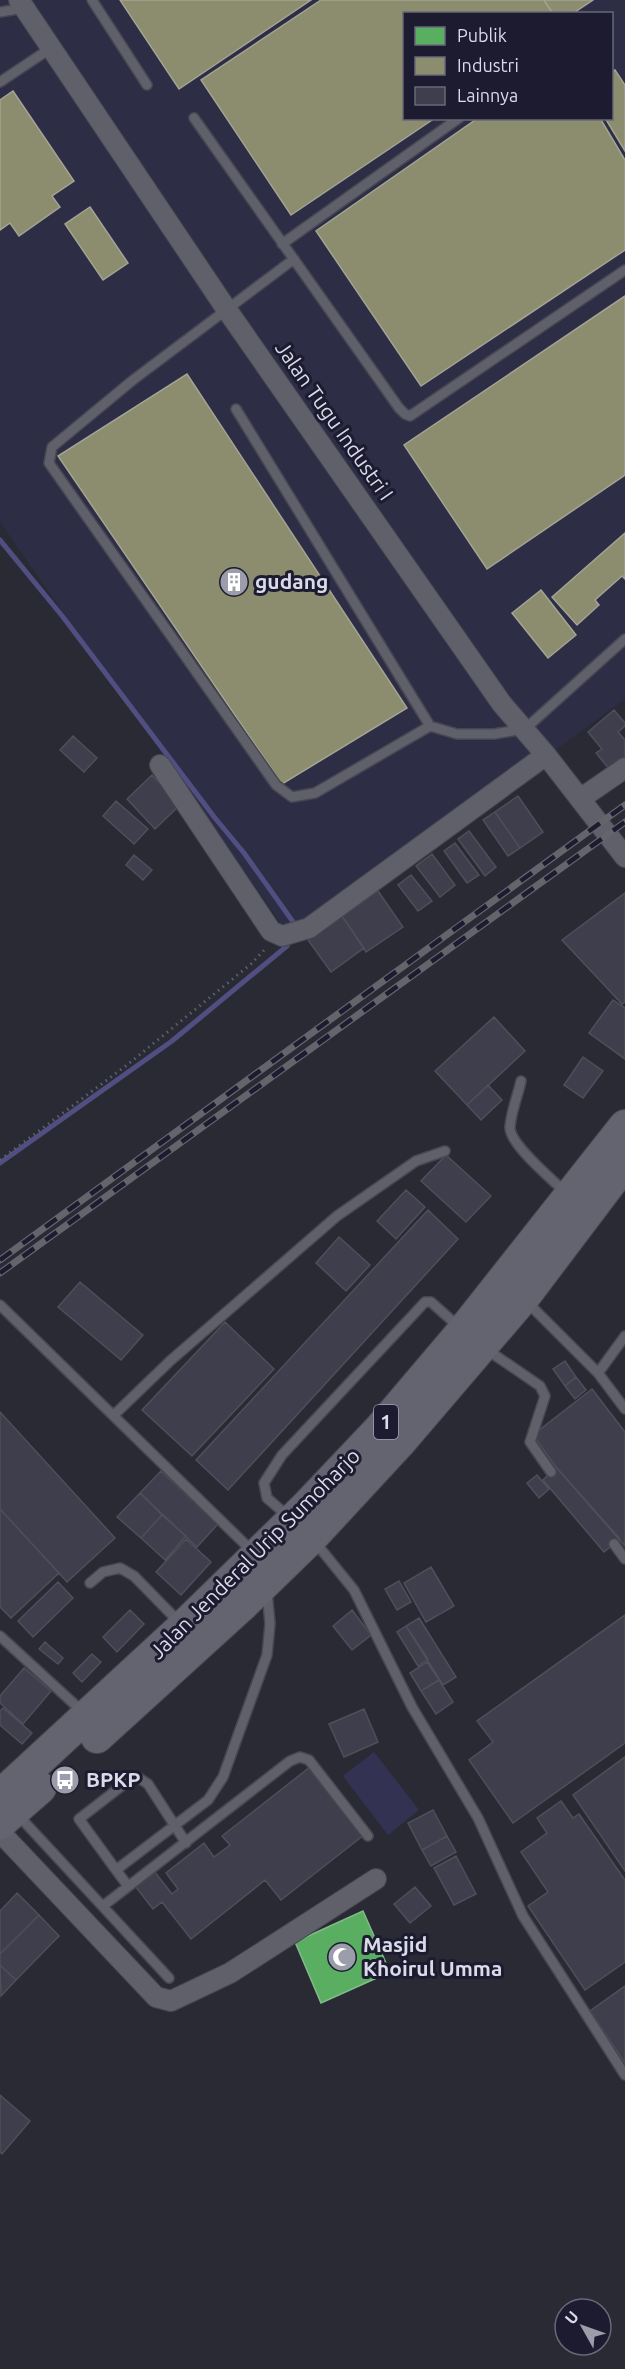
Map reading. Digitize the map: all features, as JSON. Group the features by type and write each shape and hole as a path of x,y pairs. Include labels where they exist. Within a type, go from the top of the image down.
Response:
{"highway":[{"name":"Jalan Jenderal Urip Sumoharjo","path":"472,1339 570,1196 625,1126"},
{"name":"Jalan Jenderal Urip Sumoharjo","path":"4,1815 302,1529 379,1430 472,1339 523,1298 623,1170"},
{"name":"Jalan Jenderal Urip Sumoharjo","path":"4,1815 88,1717 183,1627 261,1568"}],"street":[{"name":"Jalan Tugu Industri I","path":"21,4 227,310 502,704 546,755 625,857"},
{"path":"160,765 271,931 286,934 319,921 546,755"},
{"path":"580,799 625,768"},
{"path":"4,1815 156,1997 171,2001 230,1973 376,1879"}],"lane":[{"path":"92,0 147,85"},
{"path":"0,12 21,4"},
{"path":"0,82 51,48"},
{"path":"194,118 399,408 410,416 625,270"},
{"path":"282,244 456,120"},
{"path":"294,259 133,380 52,447 49,463 276,785 292,797 315,793 430,726"},
{"path":"236,409 430,726 457,734 494,734 525,729 625,639"},
{"path":"521,1081 510,1126 511,1134 525,1152 570,1196"},
{"path":"114,1415 170,1361 337,1216 416,1161 445,1151"},
{"path":"523,1298 598,1373 625,1409"},
{"path":"551,1472 530,1442 545,1396 540,1386 472,1339 430,1302 425,1302 282,1455 264,1483 267,1498 302,1529 354,1590 412,1707 478,1818 523,1916 625,2075"},
{"path":"0,1305 114,1415 261,1568 270,1624 267,1655 224,1777 208,1800 116,1870"},
{"path":"598,1373 625,1336"},
{"path":"614,1544 625,1559"},
{"path":"90,1583 103,1572 120,1568 134,1576 183,1627"},
{"path":"0,1636 88,1717"},
{"path":"103,1906 290,1761 300,1757 309,1761 368,1836"},
{"path":"128,1886 80,1822 81,1816 126,1782 132,1778 139,1778 148,1784 186,1843"},
{"path":"4,1815 103,1906 169,1978"}],"path":[{"path":"0,1160 198,1009 286,934"}],"shaded area":[{"path":"0,0 625,0 625,699 293,941 0,522"},
{"path":"374,1752 419,1810 388,1835 343,1776"}],"building: Publik":[{"name":"Masjid Khoirul Umma","path":"363,1911 390,1972 321,2003 295,1942"}],"building: Industri":[{"path":"120,0 311,0 179,89"},
{"path":"321,0 544,0 552,12 403,12 403,120 432,120 291,215 201,80"},
{"path":"544,0 593,0 575,12 552,12"},
{"path":"615,70 625,85 625,151 606,120 613,120 613,72"},
{"path":"13,91 74,181 52,196 60,207 19,236 10,223 0,230 0,100"},
{"path":"475,120 601,120 625,160 625,250 421,386 316,231"},
{"path":"90,207 128,263 103,280 65,224"},
{"path":"625,296 625,475 487,569 404,445"},
{"name":"gudang","path":"187,374 407,708 282,784 58,456"},
{"path":"625,533 625,579 622,576 595,600 599,605 577,625 552,597"},
{"path":"541,590 576,635 548,658 512,613"}],"building: Lainnya":[{"path":"614,710 625,723 625,726 618,732 625,740 625,757 610,770 596,753 602,749 588,732"},
{"path":"73,736 97,758 84,772 60,750"},
{"path":"152,775 180,805 155,829 127,799"},
{"path":"518,796 543,832 520,848 495,812"},
{"path":"116,801 148,829 134,844 103,816"},
{"path":"495,812 520,848 508,856 483,820"},
{"path":"469,831 496,867 485,876 458,839"},
{"path":"455,843 479,875 467,883 444,851"},
{"path":"432,854 455,885 440,897 416,866"},
{"path":"134,855 152,870 143,880 126,865"},
{"path":"411,875 432,901 418,911 398,885"},
{"path":"378,891 403,927 366,952 342,916"},
{"path":"625,893 625,1002 622,1004 562,940"},
{"path":"342,916 364,948 331,972 308,940"},
{"path":"613,1000 625,1008 625,1059 589,1033"},
{"path":"494,1017 525,1051 467,1105 435,1071"},
{"path":"583,1057 603,1071 583,1098 564,1085"},
{"path":"488,1085 502,1100 481,1120 467,1105"},
{"path":"446,1155 491,1196 466,1222 421,1181"},
{"path":"406,1190 425,1207 396,1239 377,1221"},
{"path":"428,1210 458,1239 228,1490 196,1460"},
{"path":"339,1237 370,1265 346,1291 316,1263"},
{"path":"80,1282 143,1335 121,1360 58,1307"},
{"path":"225,1322 274,1369 192,1456 142,1410"},
{"path":"565,1361 576,1377 565,1386 553,1369"},
{"path":"576,1377 586,1390 575,1399 565,1386"},
{"path":"592,1389 625,1432 625,1546 556,1467 533,1435"},
{"path":"0,1412 115,1538 67,1582 0,1509"},
{"path":"556,1467 620,1539 604,1552 543,1480"},
{"path":"161,1471 218,1524 197,1547 140,1493"},
{"path":"537,1475 549,1489 539,1498 527,1483"},
{"path":"140,1493 162,1515 141,1538 117,1517"},
{"path":"0,1509 59,1573 11,1618 0,1607"},
{"path":"162,1515 186,1536 165,1560 141,1538"},
{"path":"186,1539 211,1562 181,1595 156,1572"},
{"path":"431,1567 454,1606 426,1622 404,1583"},
{"path":"399,1581 411,1602 397,1610 385,1589"},
{"path":"58,1582 73,1598 33,1637 18,1621"},
{"path":"130,1610 144,1624 117,1652 103,1637"},
{"path":"352,1610 371,1635 352,1650 333,1626"},
{"path":"625,1615 625,1743 513,1823 469,1760 493,1742 477,1721"},
{"path":"419,1618 456,1677 443,1685 406,1626"},
{"path":"406,1626 428,1659 418,1666 397,1632"},
{"path":"45,1642 63,1658 58,1664 39,1649"},
{"path":"92,1654 101,1662 82,1682 73,1673"},
{"path":"427,1662 439,1680 421,1691 410,1673"},
{"path":"24,1668 51,1691 23,1724 0,1703 0,1696"},
{"path":"439,1680 453,1702 436,1714 421,1691"},
{"path":"3,1708 32,1733 22,1744 0,1725 0,1711"},
{"path":"364,1709 378,1742 344,1757 329,1724"},
{"path":"625,1757 625,1871 573,1795"},
{"path":"310,1767 364,1835 281,1900 265,1880 191,1939 162,1902 153,1909 135,1886 154,1871 172,1894 178,1889 166,1873 204,1843 214,1857 230,1845 222,1836"},
{"path":"561,1801 573,1818 579,1814 625,1880 625,1962 585,1990 528,1906 548,1892 521,1852 547,1833 537,1818"},
{"path":"433,1810 447,1836 422,1850 408,1823"},
{"path":"447,1836 456,1852 431,1866 422,1850"},
{"path":"456,1856 476,1894 454,1905 434,1868"},
{"path":"415,1887 431,1906 410,1923 394,1904"},
{"path":"17,1893 39,1915 0,1954 0,1911"},
{"path":"39,1915 59,1936 16,1980 0,1965 0,1954"},
{"path":"0,1967 16,1980 1,1996"},
{"path":"625,1986 625,2063 590,2011"},
{"path":"0,2095 30,2121 2,2154 0,2152"}],"waterway":[{"path":"0,540 63,617 244,853 296,926"},
{"path":"0,1163 172,1041 287,946 290,940"}],"railway":[{"path":"0,1260 625,805"},
{"path":"0,1273 625,822"}],"place":[{"name":"gudang","path":"234,582"},
{"name":"BPKP","path":"65,1780"},
{"name":"Masjid Khoirul Umma","path":"342,1957"}]}
